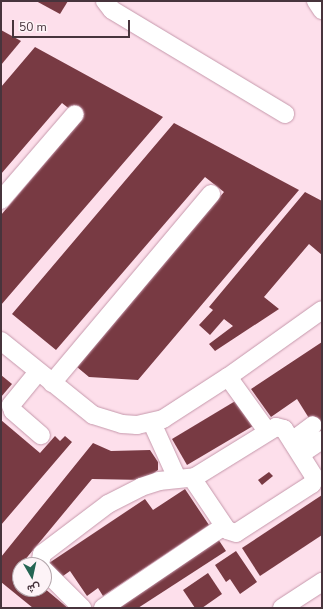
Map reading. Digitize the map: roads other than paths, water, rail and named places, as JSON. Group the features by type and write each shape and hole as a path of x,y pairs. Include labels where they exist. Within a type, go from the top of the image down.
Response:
{"street":[{"path":"105,1 112,10 285,114"},
{"path":"316,1 322,10"},
{"path":"1,200 75,114"},
{"path":"41,435 11,408 12,403 45,378 211,194"},
{"path":"1,341 93,416 122,424 152,423 163,419 228,377 322,310"},
{"path":"228,377 267,431"},
{"path":"41,557 42,554 108,504 141,487 184,478 276,427 282,427 315,475 312,484 241,532 232,533 224,526 184,478 152,423"},
{"path":"297,447 318,433"},
{"path":"103,608 224,526"},
{"path":"52,578 82,608"},
{"path":"282,608 322,582"}]}
